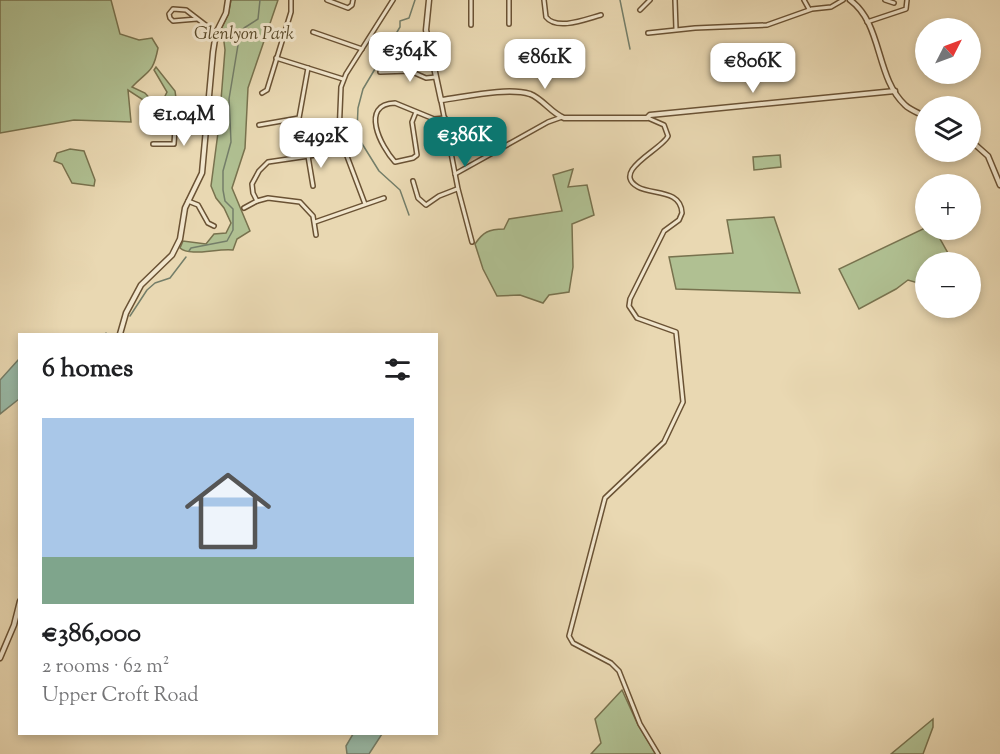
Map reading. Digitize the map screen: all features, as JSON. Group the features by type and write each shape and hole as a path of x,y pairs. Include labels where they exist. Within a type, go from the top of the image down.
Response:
{"street":[{"path":"120,333 124,318 141,285 178,245 188,201 202,173 204,129 216,33 226,13 228,0"},
{"path":"262,93 267,90 287,25 291,0"},
{"path":"327,0 349,8 353,0"},
{"path":"365,204 343,151 338,130 343,80 393,0"},
{"path":"429,0 426,30 458,189 472,242"},
{"path":"471,0 471,25"},
{"path":"509,0 509,24"},
{"path":"544,0 546,16 551,21 570,23 601,15"},
{"path":"640,10 650,0"},
{"path":"675,0 676,29"},
{"path":"804,0 809,9"},
{"path":"648,33 676,29 767,25 786,20 809,9 831,7 843,0"},
{"path":"851,0 867,22 882,64 895,91 906,106 915,111"},
{"path":"885,0 894,3"},
{"path":"867,22 906,9 907,0"},
{"path":"197,20 174,21 169,14 172,9 179,8 197,20 216,33"},
{"path":"313,32 362,49"},
{"path":"276,58 343,80"},
{"path":"397,71 398,62 405,62 404,71"},
{"path":"259,126 299,118 308,68"},
{"path":"380,72 410,71 426,78 437,77"},
{"path":"647,118 650,115 895,91"},
{"path":"441,100 522,93 536,97 562,117"},
{"path":"416,112 412,122 417,155 395,162 376,128 376,114 381,107 392,102 434,119 445,118"},
{"path":"455,174 542,125 562,117 647,118 664,125 668,136 663,143 634,165 631,173 632,180 639,188 660,192 671,197 679,204 682,212 679,220 664,231 630,299 629,306 637,318 675,330 677,333 684,399 664,442 605,498 569,636 573,643 620,670 637,716 658,754"},
{"path":"153,144 174,144 175,129 179,120 189,121 204,129"},
{"path":"981,150 988,156 1000,185"},
{"path":"257,201 252,191 252,184 266,163 273,159 343,151"},
{"path":"309,156 313,186"},
{"path":"413,181 418,198 428,205 439,196 458,189"},
{"path":"244,208 268,198 297,201 310,211 315,222 316,235"},
{"path":"315,222 384,198"},
{"path":"188,201 198,205 208,223 214,226"},
{"path":"0,658 18,609"}],"green space":[{"path":"0,0 111,0 120,34 139,40 152,38 158,48 152,67 132,87 145,93 154,103 163,100 167,92 154,70 156,67 175,91 177,105 155,109 142,122 148,103 128,90 131,122 74,120 0,133"},
{"name":"Glenlyon Park","path":"231,0 278,0 248,88 245,148 232,188 250,231 237,239 233,250 184,251 180,248 183,241 206,244 214,234 226,233 231,223 211,186 225,50 224,42 217,37 228,15"},
{"path":"70,149 84,151 95,180 94,186 72,183 62,164 54,161 57,153"},
{"path":"780,155 781,167 754,170 753,157"},
{"path":"573,169 568,187 587,185 594,215 572,224 573,267 569,292 549,295 543,303 520,295 497,296 483,269 475,244 487,232 504,229 509,219 562,211 553,175"},
{"path":"774,217 800,293 676,289 669,257 733,253 727,220"},
{"path":"915,233 915,240 941,240 947,252 915,252 915,282 908,280 859,309 839,269"},
{"path":"622,690 638,725 656,754 591,754 601,743 595,719"},
{"path":"933,719 933,727 923,754 891,754"}],"shaded area":[{"path":"18,360 18,400 0,414 0,380"},
{"path":"352,735 381,735 369,754 347,754 346,746"}],"waterway":[{"path":"189,251 191,248 227,241 233,230 233,209 225,201 223,190 223,171 231,142 229,99 238,45 244,28 258,19 260,0"},
{"path":"409,215 400,190 379,171 361,142 357,130 358,108 363,89 400,27 400,21 409,18 415,0"},
{"path":"620,0 630,49"},
{"path":"130,316 147,290 155,283 170,278 186,257"}]}
